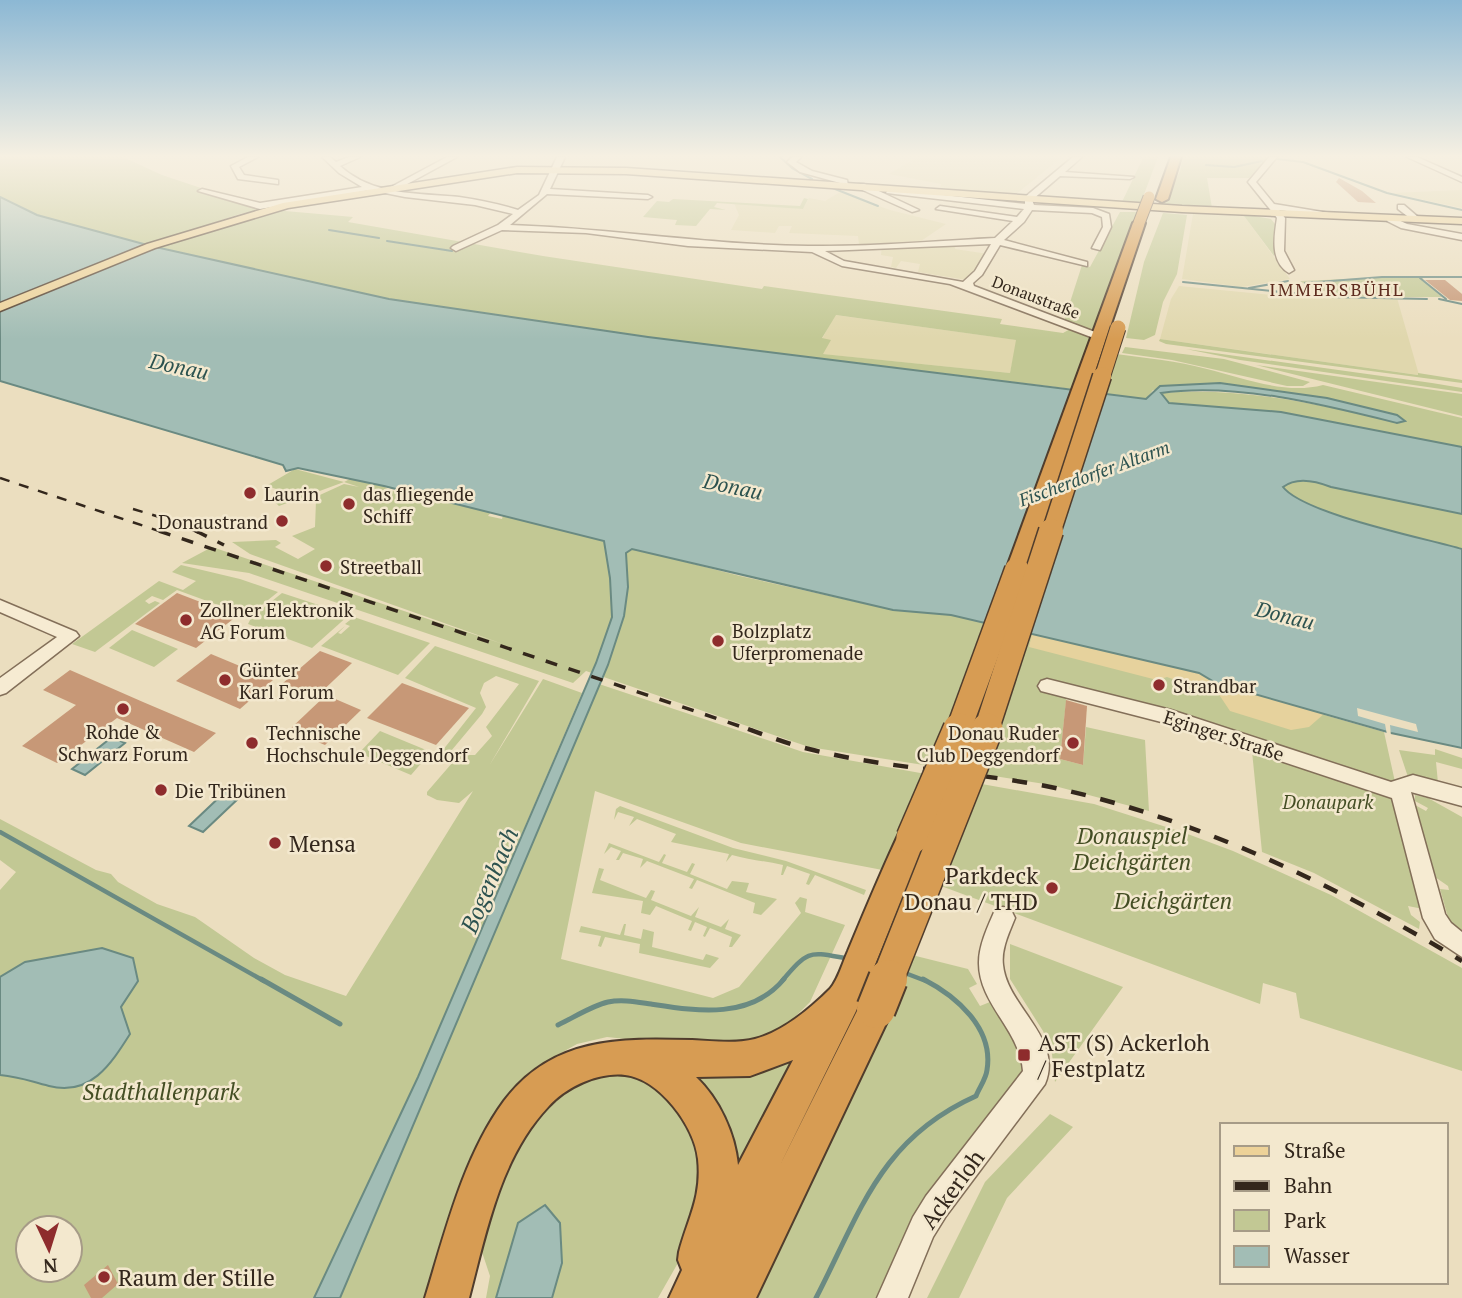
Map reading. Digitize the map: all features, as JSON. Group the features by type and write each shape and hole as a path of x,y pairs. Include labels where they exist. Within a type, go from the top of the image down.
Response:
{"highway":[{"path":"707,1294 860,1004 1104,329 1148,218"},
{"path":"447,1298 494,1156 517,1114 537,1091 561,1073 593,1060 620,1056 733,1060 756,1057 860,1004"},
{"path":"620,1056 653,1069 681,1087 696,1102 715,1138 717,1203 699,1250 707,1294"}],"main road":[{"path":"0,307 117,258 232,218"},
{"path":"1371,218 1462,220"}],"street":[{"name":"Donaustraße","path":"456,248 501,227 513,218"},
{"path":"1003,218 1021,220"},
{"path":"1097,248 1107,227 1107,218"},
{"path":"1281,218 1279,255 1289,270"},
{"path":"1423,218 1462,220"},
{"path":"1390,219 1404,226 1462,237"},
{"path":"997,241 1021,220"},
{"name":"Donaustraße","path":"501,227 586,230 688,243 827,250 997,241 1084,264"},
{"name":"Donaustraße","path":"969,285 980,275 997,241"},
{"name":"Donaustraße","path":"827,250 842,263 969,285 1104,329"},
{"path":"0,606 70,636 0,688"},
{"name":"Eginger Straße","path":"1047,687 1171,717 1391,790 1413,782 1462,797"},
{"path":"1399,786 1434,918 1443,931 1462,946"},
{"name":"Ackerloh","path":"892,1298 923,1227 936,1206 1036,1075 1034,1050 995,983 991,967 1003,918"}],"shaded area":[{"path":"738,218 920,218 946,224 921,241 866,244 859,244 858,236 789,233 792,226 779,226 775,233 731,230"},
{"path":"1192,218 1245,218 1290,279 1242,287 1182,279"},
{"path":"956,243 955,249 988,254 979,271 967,280 918,272 920,264 901,261 896,268 891,267 893,257 881,255 882,246"},
{"path":"1179,286 1303,298 1397,298 1419,375 1160,339 1171,299"},
{"path":"835,315 1017,340 1010,373 822,354 822,339"}],"green space":[{"path":"46,218 229,218 146,245"},
{"path":"250,218 352,218 348,222 543,256 762,289 764,286 1002,319 1000,324 1063,333 1072,328 1091,337 1072,389 648,337 389,299 155,247","holes":["836,315 1016,340 1010,373 823,354 831,340 822,338"]},
{"path":"649,218 703,218 696,226 675,225 677,220"},
{"path":"1117,218 1136,218 1092,332 1064,321 1082,265 1090,267"},
{"path":"1161,218 1187,218 1177,274 1163,302 1155,335 1144,340 1126,338 1144,262"},
{"path":"1245,218 1271,219 1275,224 1274,256"},
{"path":"1424,277 1422,280 1442,297 1348,295 1313,288 1300,281"},
{"path":"1160,339 1418,373 1462,380 1462,383 1166,344 1159,341"},
{"path":"1125,347 1224,359 1310,382 1303,386 1287,386 1172,360 1122,353"},
{"path":"1186,349 1432,383 1462,388 1462,392 1240,360"},
{"path":"1116,354 1184,364 1279,387 1309,388 1323,385 1462,418 1462,447 1281,412 1168,403 1160,393 1221,392 1280,398 1397,423 1327,398 1220,383 1153,390 1146,399 1103,393"},
{"path":"1256,365 1462,394 1462,416"},
{"path":"295,469 344,482 279,506 276,503 281,497 274,495 280,490 266,486"},
{"name":"Donaupark","path":"350,479 382,485 391,491 420,494 491,512 488,516 502,519 503,515 740,576 893,610 951,615 1199,673 1216,684 1384,732 1423,909 1408,906 1411,915 1420,922 1419,929 1314,873 1262,852 1251,741 1067,692 1060,759 1083,765 1086,727 1145,740 1149,811 1051,785 809,747 586,671 573,683 249,573 182,563 212,547 503,644 250,554 232,542 276,540 281,543 275,547 298,559 315,549 292,536 315,527 316,501 311,499 344,484 359,487 344,482"},
{"path":"1297,480 1318,482 1462,514 1462,549 1366,524 1315,507 1295,497 1283,487"},
{"path":"181,565 240,579 278,592 248,616 177,590 163,600 152,596 145,601 149,604 155,601 160,603 95,652 72,644 159,581 183,590 196,581 172,572"},
{"path":"282,593 349,615 312,648 248,624 251,618"},
{"path":"354,617 430,643 398,675 321,646 345,626 338,633 341,634 350,626 345,624"},
{"path":"132,630 178,649 154,667 109,648"},
{"name":"Stadthallenpark","path":"435,646 539,681 489,766 543,679 582,693 418,1077 314,1298 0,1298 0,890 16,872 0,860 0,819 96,870 111,874 118,882 157,904 195,917 254,958 285,975 346,996 473,791 459,803 437,800 427,795 427,792 459,755 475,755 492,736 486,727 519,684 496,676 484,683 480,693 486,707 482,714 441,763 432,759 435,754 439,755 476,708 405,678"},
{"name":"Deichgärten","path":"599,684 803,752 1094,804 1233,851 1331,895 1462,968 1462,1071 1300,1018 1296,993 1263,983 1260,1004 914,876 741,843 595,791 561,959 713,998 739,987 801,913 795,903 800,897 807,899 805,912 845,925 810,1002 785,1027 752,1045 700,1047 607,1037 577,1044 536,1067 508,1100 430,1298 340,1298"},
{"path":"380,731 431,752 411,775 359,753"},
{"path":"1435,749 1462,758 1462,769 1436,762 1438,783 1408,777 1399,750 1435,755"},
{"path":"1415,795 1428,798 1462,817 1462,938 1451,928 1440,889 1449,890 1448,886 1435,877 1415,805 1426,811 1428,808 1415,801"},
{"path":"620,806 733,848 786,861 866,890 864,895 815,875 809,885 806,884 810,874 787,866 781,875 783,865 732,855 726,862 729,854 671,842 676,834 637,819 629,826 634,817 618,812 614,820 616,809"},
{"path":"609,843 659,862 664,854 666,855 662,863 687,872 692,863 695,864 690,874 727,889 732,881 749,883 746,892 777,899 761,915 753,913 755,903 697,880 692,889 689,888 694,879 647,861 640,868 643,859 623,853 619,860 616,860 621,851 611,847 604,854"},
{"path":"599,868 604,869 600,880 646,898 651,890 655,891 651,900 691,916 699,907 695,917 721,927 729,919 725,929 741,935 732,947 729,947 732,937 710,928 705,937 703,936 707,927 695,922 691,931 688,930 692,921 656,906 650,915 641,913 643,901 592,893"},
{"path":"624,924 624,935 641,939 643,929 654,932 652,947 703,960 706,954 719,958 710,968 639,953 640,944 605,937 601,947 598,946 601,936 579,932 581,926 620,935"},
{"path":"1010,944 1123,987 1055,1082 1052,1054 1043,1031 1010,979"},
{"path":"912,955 968,969 977,984 969,988 980,1006 995,1000 1027,1066 879,1298 758,1298"},
{"path":"811,1037 726,1201 688,1077"},
{"path":"586,1073 653,1074 709,1151 695,1233 658,1298 552,1298 562,1263 560,1223 545,1205 501,1282 496,1298 486,1298 490,1276 480,1246 510,1158 532,1116"},
{"path":"1050,1114 1073,1127 1007,1198 959,1298 927,1298 985,1182"}],"sand":[{"path":"1032,634 1199,673 1216,684 1325,713 1309,727 1291,730 1230,711 1218,693 1167,677 1157,680 1029,647"}],"water":[{"path":"0,218 46,218 151,246 389,299 648,337 1146,399 1160,386 1220,383 1327,398 1397,415 1405,421 1397,423 1310,403 1249,393 1189,390 1161,393 1169,403 1281,412 1462,447 1462,514 1313,481 1294,482 1283,487 1314,507 1339,516 1462,549 1462,748 1391,733 1216,683 1199,673 951,615 893,610 632,549 626,553 628,587 624,616 608,665 340,1298 314,1298 418,1077 596,663 612,617 604,541 384,486 298,468 286,471 283,465 0,381"},
{"path":"112,737 125,743 85,775 72,769"},
{"path":"227,790 241,796 203,832 189,826"},
{"path":"102,948 133,958 138,981 121,1007 130,1034 107,1067 88,1082 63,1088 0,1075 0,977 25,962"},
{"path":"545,1205 560,1223 562,1263 552,1298 496,1298 518,1223"}],"pier":[{"path":"1357,708 1416,724 1418,732 1390,725 1391,736 1387,735 1385,724 1358,716"}],"building":[{"path":"1425,280 1445,280 1462,294 1462,301 1450,300"},
{"name":"Zollner Elektronik AG Forum","path":"177,593 237,616 196,648 135,624"},
{"path":"320,651 352,663 316,697 283,683"},
{"name":"Günter Karl Forum","path":"211,654 273,680 240,709 176,681"},
{"name":"Rohde & Schwarz Forum","path":"70,670 216,733 194,752 117,718 57,763 22,746 76,705 43,690"},
{"path":"402,683 469,708 436,745 367,718"},
{"path":"326,695 361,710 325,745 289,730"},
{"name":"Donau Ruder Club Deggendorf","path":"1066,700 1087,706 1083,765 1060,759"},
{"name":"Raum der Stille","path":"108,1265 118,1284 102,1298 91,1298 84,1285"}],"waterway":[{"path":"329,230 379,238"},
{"path":"387,241 452,251"},
{"path":"1305,283 1382,277 1462,277"},
{"path":"1420,278 1446,299"},
{"path":"1249,288 1288,281"},
{"path":"1183,282 1330,297 1427,299"},
{"path":"1439,299 1462,304"},
{"path":"0,832 264,981"},
{"path":"783,980 811,955 850,959"},
{"path":"905,973 926,981"},
{"path":"261,979 340,1024"},
{"path":"816,1298 861,1207 895,1156 917,1133 943,1113 976,1096 985,1077 988,1055 979,1027 960,1004 923,979"},
{"path":"558,1025 595,1006 613,1001 704,1010 739,1007 770,992 783,980"}],"railway":[{"path":"0,478 159,531"},
{"path":"133,509 176,522 199,533"},
{"path":"159,531 165,533"},
{"path":"159,531 754,731"},
{"path":"196,531 224,545"},
{"path":"748,729 793,745 840,756 1060,789 1165,819 1217,838 1317,882 1415,933 1462,961"}],"place":[{"name":"Laurin","path":"250,493"},
{"name":"das fliegende Schiff","path":"349,504"},
{"name":"Donaustrand","path":"282,521"},
{"name":"Streetball","path":"326,566"},
{"name":"Zollner Elektronik AG Forum","path":"186,620"},
{"name":"Bolzplatz Uferpromenade","path":"718,641"},
{"name":"Günter Karl Forum","path":"225,680"},
{"name":"Strandbar","path":"1159,685"},
{"name":"Rohde & Schwarz Forum","path":"123,709"},
{"name":"Technische Hochschule Deggendorf","path":"252,743"},
{"name":"Donau Ruder Club Deggendorf","path":"1073,743"},
{"name":"Die Tribünen","path":"161,790"},
{"name":"Mensa","path":"275,843"},
{"name":"Parkdeck Donau / THD","path":"1052,888"},
{"name":"AST (S) Ackerloh / Festplatz","path":"1024,1055"},
{"name":"Raum der Stille","path":"104,1277"}],"district":[{"name":"IMMERSBÜHL","path":"1337,289"}],"water label":[{"name":"Donau","path":"179,366"},
{"name":"Fischerdorfer Altarm","path":"1094,473"},
{"name":"Donau","path":"733,486"},
{"name":"Donau","path":"1285,615"},
{"name":"Bogenbach","path":"489,880"}],"park label":[{"name":"Donauspiel Deichgärten","path":"1132,848"}]}
